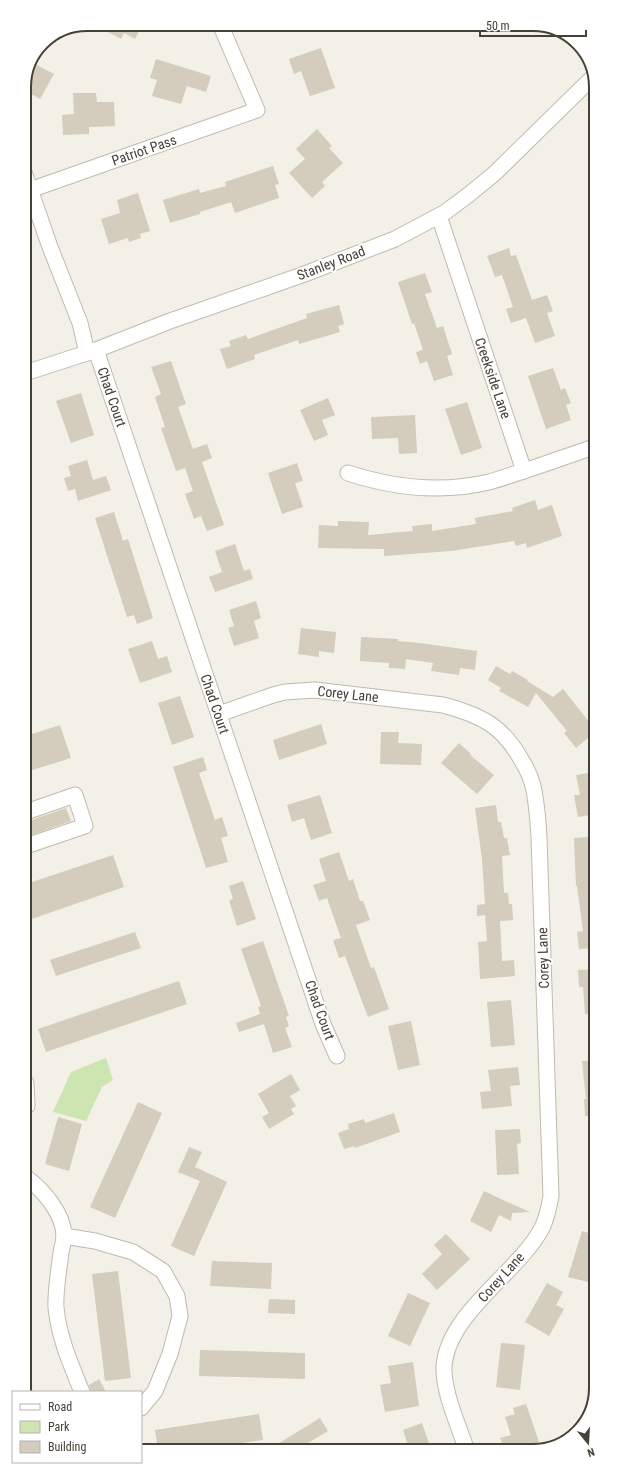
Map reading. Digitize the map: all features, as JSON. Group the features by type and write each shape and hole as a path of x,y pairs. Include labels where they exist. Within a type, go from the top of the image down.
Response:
{"street":[{"name":"Patriot Pass","path":"31,190 257,110 223,31"},
{"name":"Stanley Road","path":"31,371 302,275 395,239 438,216 467,196 494,174 589,81"},
{"name":"Chad Court","path":"31,193 50,247 91,351 219,714 323,1024 337,1056"},
{"name":"Creekside Lane","path":"438,216 524,471"},
{"path":"348,473 368,480 406,486 440,489 491,482 589,449"},
{"name":"Corey Lane","path":"219,714 273,695 286,692 314,690 443,705 463,710 478,717 493,725 505,735 515,749 533,784 537,803 539,838 551,1196 547,1216 533,1242 463,1320 454,1334 447,1350 444,1366 445,1380 465,1444"},
{"path":"31,810 75,795 85,826 31,844"},
{"path":"31,1181 48,1196 62,1226 64,1236 60,1260 56,1306 66,1355 82,1391"},
{"path":"64,1236 95,1241 133,1252 163,1271 177,1296 180,1316 170,1354 155,1391 142,1407"}],"green space":[{"path":"106,1058 113,1080 102,1087 86,1121 53,1112 71,1072"}],"building":[{"path":"106,31 139,31 135,39 124,33 121,39"},
{"path":"321,48 335,88 310,96 301,71 294,74 289,59"},
{"path":"156,59 211,76 206,92 187,86 181,104 152,96 157,80 150,78"},
{"path":"36,65 54,74 40,99 31,94 31,83"},
{"path":"73,93 96,93 97,102 114,102 115,126 89,127 89,134 63,135 62,115 74,114"},
{"path":"317,129 332,146 329,148 343,163 322,182 325,186 312,198 289,173 305,159 296,149"},
{"path":"273,166 279,184 275,185 279,198 235,213 231,202 200,212 200,214 170,223 163,200 199,189 200,193 226,186 225,182"},
{"path":"138,193 150,231 140,234 141,238 129,242 128,238 109,244 101,219 120,213 117,200"},
{"path":"509,248 511,256 516,255 532,300 547,295 553,311 547,313 555,336 535,343 526,318 511,323 506,309 513,307 502,275 495,277 487,256"},
{"path":"425,273 432,292 425,294 437,328 443,326 452,354 447,356 453,375 434,381 427,361 420,364 416,352 423,350 414,323 412,324 398,282"},
{"path":"339,305 344,324 338,326 340,332 299,344 298,340 254,355 255,359 227,369 220,349 231,346 229,341 246,335 248,339 307,318 306,314"},
{"path":"171,361 186,404 178,407 193,449 207,444 212,458 202,462 224,525 207,531 201,516 194,519 185,494 193,491 185,468 176,471 161,428 165,427 155,397 161,394 151,367"},
{"path":"553,368 561,390 565,388 571,403 566,405 571,420 546,429 528,376"},
{"path":"81,393 94,435 71,443 56,401"},
{"path":"328,398 335,415 322,420 328,435 314,441 300,410"},
{"path":"467,402 482,448 461,455 445,409"},
{"path":"415,415 417,453 399,454 398,438 372,439 371,417"},
{"path":"87,460 93,480 106,476 111,490 78,501 75,489 68,491 64,478 71,476 68,466"},
{"path":"297,463 303,481 295,483 303,507 282,514 268,473"},
{"path":"535,500 538,510 552,505 562,536 527,548 526,543 516,546 514,541 451,551 384,556 384,549 318,548 319,525 338,526 338,521 369,522 368,535 413,531 412,526 432,524 432,531 476,524 475,518 513,511 512,508"},
{"path":"114,512 123,541 128,539 153,618 137,624 134,615 127,617 95,518"},
{"path":"235,544 244,571 250,569 253,579 215,592 209,577 222,572 215,551"},
{"path":"256,601 261,618 254,621 259,638 234,646 228,628 234,626 229,610"},
{"path":"301,628 336,632 334,653 319,651 319,657 298,654"},
{"path":"361,637 398,639 398,641 477,651 475,670 460,668 459,675 431,671 433,663 406,659 405,669 389,668 389,663 360,661"},
{"path":"152,641 158,659 167,656 172,672 140,683 128,649"},
{"path":"496,666 510,674 512,671 553,697 563,689 589,722 589,737 576,748 564,733 567,731 536,693 528,707 499,691 501,688 488,680"},
{"path":"180,696 194,737 172,745 158,703"},
{"path":"321,724 327,744 279,760 273,740"},
{"path":"60,725 71,758 31,770 31,734"},
{"path":"381,732 399,732 398,743 422,744 421,765 380,764"},
{"path":"459,743 471,754 470,755 494,775 477,794 441,763"},
{"path":"203,757 207,770 199,773 215,820 222,817 228,836 221,838 228,862 206,868 173,767"},
{"path":"589,773 589,815 578,817 574,795 580,795 576,775"},
{"path":"320,795 332,833 311,840 304,818 292,822 287,805"},
{"path":"496,805 498,822 501,822 504,838 507,838 510,855 502,856 504,893 508,893 509,904 512,904 513,920 500,921 502,961 514,960 515,976 480,979 478,942 487,941 485,915 477,916 477,905 485,904 482,859 475,808"},
{"path":"66,808 71,821 31,835 31,820"},
{"path":"589,837 589,948 579,949 577,932 583,931 576,886 574,838"},
{"path":"339,852 349,881 353,879 360,901 363,901 370,920 356,925 371,968 374,967 389,1009 368,1017 345,956 339,958 333,940 341,938 327,898 319,901 313,885 326,881 319,859"},
{"path":"113,855 124,887 31,919 31,882"},
{"path":"243,881 256,919 237,926 229,900 233,899 229,886"},
{"path":"135,932 141,948 56,976 50,960"},
{"path":"263,941 289,1016 286,1017 289,1026 285,1028 292,1047 273,1053 264,1024 239,1032 236,1023 260,1014 258,1007 261,1006 241,949"},
{"path":"589,969 589,1014 585,1014 583,987 579,987 578,970"},
{"path":"179,981 187,1004 46,1052 38,1029"},
{"path":"511,1000 515,1045 491,1047 487,1002"},
{"path":"411,1021 420,1065 398,1070 388,1026"},
{"path":"589,1060 589,1116 585,1116 584,1099 586,1099 582,1061"},
{"path":"518,1067 520,1085 510,1086 512,1106 482,1109 480,1092 491,1091 488,1070"},
{"path":"291,1074 300,1090 290,1096 296,1106 291,1109 294,1114 269,1129 262,1117 269,1113 258,1094"},
{"path":"138,1102 162,1113 115,1218 90,1207"},
{"path":"394,1113 400,1132 355,1148 354,1146 344,1149 338,1133 349,1129 348,1124 364,1119 365,1123"},
{"path":"58,1117 82,1124 69,1171 45,1164"},
{"path":"520,1129 521,1143 517,1144 519,1174 497,1175 495,1130"},
{"path":"189,1147 202,1152 195,1167 227,1182 194,1256 171,1246 200,1181 178,1172"},
{"path":"484,1191 530,1212 512,1213 511,1221 499,1215 491,1232 470,1221"},
{"path":"582,1231 589,1233 589,1282 568,1277"},
{"path":"446,1234 470,1259 437,1290 422,1274 442,1254 434,1245"},
{"path":"212,1261 272,1263 271,1289 210,1286"},
{"path":"118,1271 131,1378 105,1381 92,1274"},
{"path":"547,1283 563,1292 556,1305 564,1309 549,1336 525,1322"},
{"path":"408,1293 430,1303 410,1346 388,1336"},
{"path":"269,1299 295,1300 295,1314 268,1313"},
{"path":"501,1343 525,1345 520,1390 496,1387"},
{"path":"200,1350 305,1353 305,1379 199,1376"},
{"path":"413,1362 419,1406 385,1412 380,1385 391,1383 388,1366"},
{"path":"99,1379 105,1391 91,1391 89,1385"},
{"path":"526,1404 539,1442 534,1444 502,1444 500,1438 511,1435 505,1417 515,1414 513,1408"},
{"path":"259,1414 263,1440 235,1444 157,1444 155,1430"},
{"path":"320,1418 328,1431 306,1444 278,1444"},
{"path":"422,1423 429,1444 407,1444 403,1430"}]}
